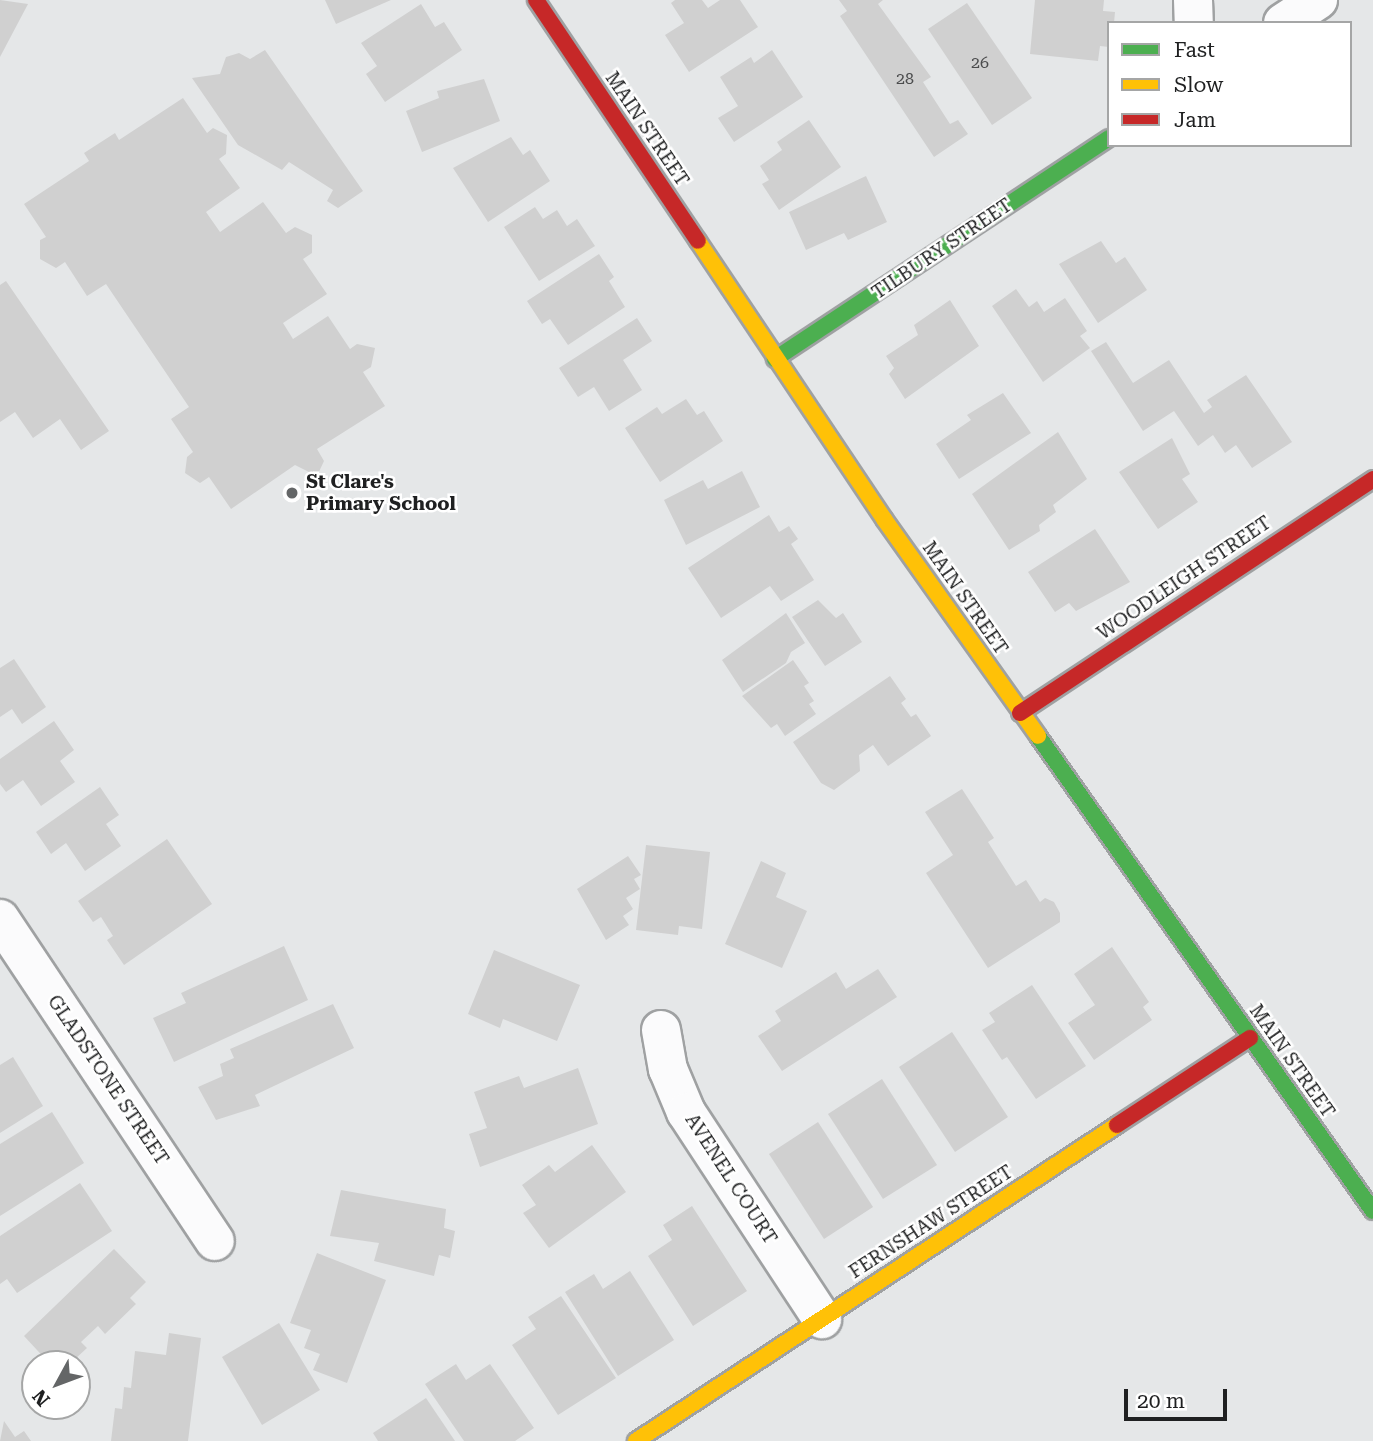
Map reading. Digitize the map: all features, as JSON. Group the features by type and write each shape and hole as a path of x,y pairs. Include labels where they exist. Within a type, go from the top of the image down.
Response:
{"street":[{"name":"MAIN STREET","path":"536,0 775,359 1020,713 1373,1211"},
{"path":"1193,0 1194,21"},
{"path":"1286,21 1318,0"},
{"name":"TILBURY STREET","path":"775,359 1107,139"},
{"name":"WOODLEIGH STREET","path":"1020,713 1373,479"},
{"name":"GLADSTONE STREET","path":"0,919 215,1241"},
{"name":"AVENEL COURT","path":"662,1030 668,1069 686,1112 822,1319"},
{"name":"FERNSHAW STREET","path":"636,1441 1250,1038"}],"building":[{"path":"0,0 28,4 0,57"},
{"path":"325,0 391,0 336,24"},
{"path":"675,0 702,0 708,8 720,0 740,0 758,27 689,72 665,35 684,23 671,3"},
{"path":"839,0 883,0 878,4 931,77 923,82 950,124 958,120 968,134 934,157 840,16 847,11"},
{"path":"1035,0 1104,0 1103,11 1115,12 1114,21 1107,21 1107,47 1100,46 1098,61 1030,54"},
{"path":"967,3 1032,98 992,125 928,29"},
{"path":"421,4 435,27 444,22 462,50 385,102 366,74 377,66 361,43"},
{"path":"265,50 363,191 338,208 327,201 333,190 289,162 282,170 238,145 192,78 220,74 226,57 239,53 250,59"},
{"path":"772,50 803,97 734,142 718,118 738,106 720,77 751,57 754,63"},
{"path":"484,79 500,121 422,152 406,111 439,98 437,91"},
{"path":"183,98 207,133 213,128 227,135 226,154 219,159 240,188 206,212 220,232 263,202 286,233 295,227 312,235 312,253 303,259 327,294 283,323 293,339 328,316 350,349 357,344 375,348 371,367 363,372 385,406 317,449 324,461 317,476 295,465 231,509 209,477 200,483 185,473 187,457 193,452 171,419 189,407 106,284 87,296 65,262 56,268 40,259 40,240 46,237 24,204 89,161 84,153 115,133 119,140"},
{"path":"809,120 841,167 779,210 762,184 769,180 760,166 782,150 777,142"},
{"path":"511,137 523,155 530,150 550,181 488,222 453,168"},
{"path":"866,176 887,222 848,240 844,233 806,250 789,212"},
{"path":"535,207 543,219 557,210 567,226 577,219 595,246 539,281 504,227"},
{"path":"1101,241 1116,263 1125,257 1147,290 1098,323 1059,264"},
{"path":"599,254 614,277 609,281 625,307 568,345 550,319 542,324 527,301"},
{"path":"6,281 109,431 81,450 60,419 33,438 15,412 0,422 0,285"},
{"path":"1016,289 1029,307 1037,301 1044,312 1065,298 1087,331 1080,336 1090,348 1043,382 992,306"},
{"path":"950,300 979,346 905,399 889,374 894,368 886,356 918,335 914,325"},
{"path":"637,318 652,341 623,360 642,390 609,411 594,387 578,397 559,368"},
{"path":"1106,342 1133,383 1169,360 1204,413 1212,407 1207,400 1246,375 1292,442 1252,468 1236,445 1225,453 1213,435 1198,446 1174,411 1143,431 1091,351"},
{"path":"1003,393 1031,433 959,479 936,444 971,420 967,415"},
{"path":"686,399 697,415 704,411 723,441 660,482 625,428 657,407 662,414"},
{"path":"1058,432 1087,479 1053,505 1056,512 1039,525 1040,531 1009,550 972,494"},
{"path":"1172,438 1190,474 1182,479 1198,502 1158,529 1119,472"},
{"path":"742,471 760,507 686,545 664,500 703,480 708,489"},
{"path":"769,515 779,532 789,526 798,539 791,544 814,580 781,601 770,586 721,618 688,568"},
{"path":"1095,529 1130,582 1076,611 1069,603 1055,612 1028,572"},
{"path":"818,600 836,618 843,613 862,642 825,666 792,617"},
{"path":"786,613 805,643 791,652 786,663 743,692 722,660"},
{"path":"14,659 46,707 22,724 12,709 0,717 0,668"},
{"path":"793,660 809,683 804,686 814,701 809,704 816,714 785,736 777,724 771,728 742,696"},
{"path":"890,676 906,699 901,703 911,717 916,714 931,736 888,766 873,745 859,755 860,771 834,790 821,783 793,742"},
{"path":"54,721 74,750 60,761 75,782 41,806 23,780 6,792 0,784 0,759"},
{"path":"100,787 119,815 106,824 121,846 85,871 66,843 51,854 36,832"},
{"path":"962,789 994,838 988,842 1016,886 1026,880 1040,902 1045,898 1054,902 1060,913 1060,922 988,968 926,873 953,855 925,812"},
{"path":"167,839 212,904 124,965 107,940 113,936 101,917 93,922 78,901"},
{"path":"646,845 710,852 702,929 679,926 678,935 636,930"},
{"path":"628,856 641,875 634,879 640,889 626,898 633,909 623,916 629,925 606,940 577,889"},
{"path":"761,861 786,873 776,897 807,911 782,968 725,944"},
{"path":"284,946 308,1000 174,1062 153,1018 186,1003 181,993"},
{"path":"1112,947 1149,1002 1143,1007 1152,1020 1094,1060 1068,1023 1095,1005 1074,974"},
{"path":"494,950 580,985 557,1041 503,1019 500,1028 468,1014"},
{"path":"878,969 897,997 782,1071 758,1036 781,1021 775,1011 836,972 846,989"},
{"path":"1032,985 1086,1066 1036,1099 1007,1057 1002,1060 982,1030 995,1022 989,1013"},
{"path":"333,1004 354,1048 255,1095 260,1106 216,1120 198,1087 223,1076 220,1064 234,1058 230,1049"},
{"path":"952,1032 1008,1117 955,1152 899,1067"},
{"path":"13,1057 43,1106 0,1133 0,1065"},
{"path":"578,1068 598,1124 480,1167 469,1134 487,1128 474,1092 519,1076 524,1088"},
{"path":"882,1079 937,1165 883,1199 828,1114"},
{"path":"52,1112 84,1163 0,1216 0,1144"},
{"path":"818,1122 873,1207 824,1239 769,1154"},
{"path":"592,1145 626,1192 549,1248 523,1213 536,1205 522,1185 549,1165 555,1172"},
{"path":"80,1183 112,1231 17,1293 7,1279 0,1284 0,1236"},
{"path":"341,1190 446,1209 444,1228 455,1231 450,1258 439,1255 434,1276 374,1261 379,1243 330,1236"},
{"path":"692,1206 747,1291 693,1326 648,1256 672,1240 663,1225"},
{"path":"114,1249 146,1282 130,1298 136,1304 105,1334 98,1326 81,1342 87,1348 85,1350 37,1350 24,1336"},
{"path":"317,1253 386,1280 347,1383 313,1370 320,1354 304,1348 311,1330 290,1323"},
{"path":"630,1271 674,1340 618,1376 565,1292 594,1274 603,1289"},
{"path":"561,1296 616,1378 558,1415 512,1345 536,1329 528,1317"},
{"path":"279,1323 320,1390 262,1425 222,1357"},
{"path":"169,1333 201,1338 188,1441 111,1441 115,1408 122,1409 124,1387 131,1388 135,1351 166,1355"},
{"path":"456,1364 466,1380 490,1364 534,1428 515,1441 464,1441 425,1384"},
{"path":"426,1398 455,1441 378,1441 373,1433"},
{"path":"4,1421 15,1437 24,1431 31,1441 0,1441"}],"traffic: fast":[{"path":"775,359 1107,139"},
{"path":"1038,736 1373,1211"}],"traffic: slow":[{"path":"698,241 884,519 1038,736"},
{"path":"636,1441 1117,1125"}],"traffic: jam":[{"path":"536,0 698,241"},
{"path":"1020,713 1373,479"},
{"path":"1117,1125 1250,1038"}],"place":[{"name":"St Clare's Primary School","path":"292,493"}]}
